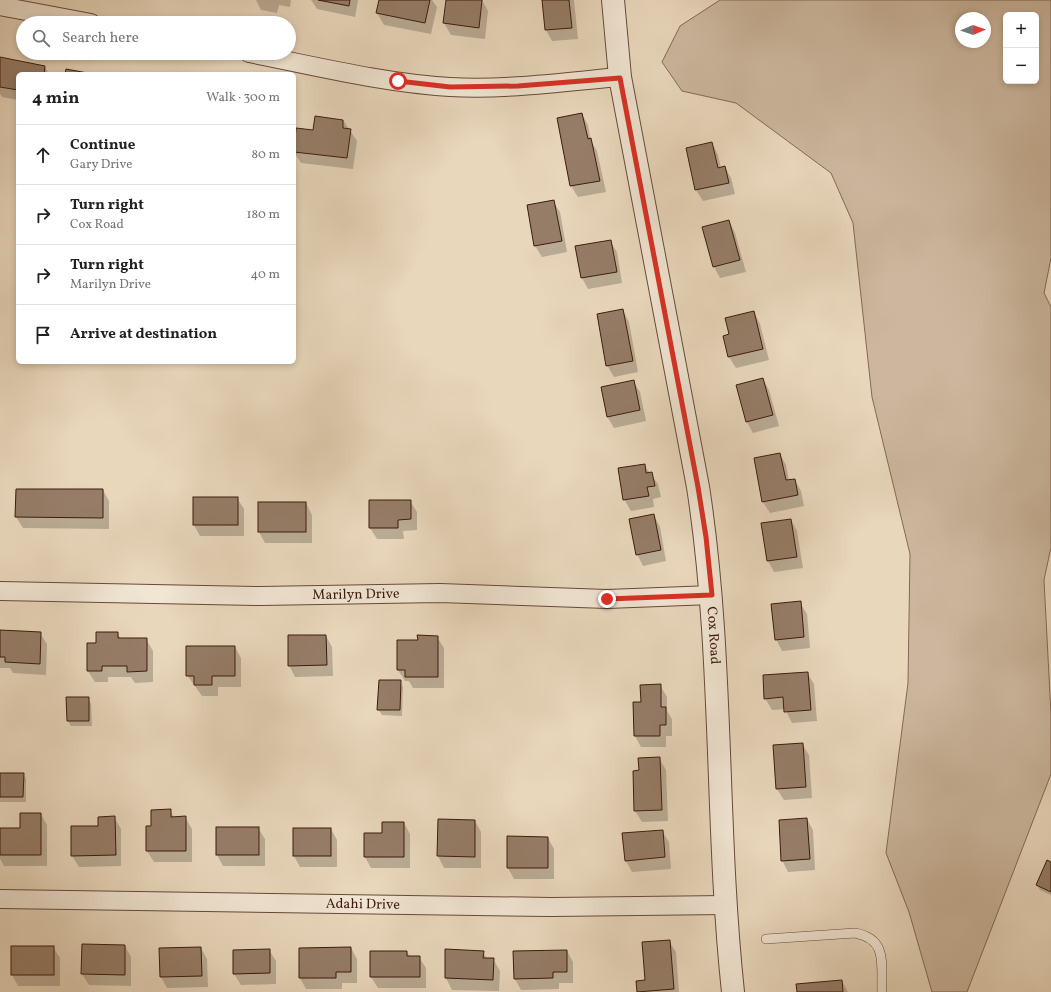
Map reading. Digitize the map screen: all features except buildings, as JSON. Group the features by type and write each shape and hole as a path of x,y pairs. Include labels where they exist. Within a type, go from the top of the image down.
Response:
{"street":[{"name":"Cox Road","path":"613,0 620,78 698,487 706,537 712,595 726,905 733,992"},
{"path":"0,6 54,16"},
{"path":"286,60 398,81 450,87 518,86 620,78"},
{"name":"Marilyn Drive","path":"0,591 260,596 440,593 607,599 712,595"},
{"name":"Adahi Drive","path":"0,899 551,907 726,905"}],"lane":[{"path":"766,939 855,933 866,935 873,939 880,948 882,992"}],"shaded area":[{"path":"720,0 1051,0 1051,258 1044,293 1051,307 1051,547 1044,580 1051,714 1051,774 967,992 932,992 909,912 886,853 908,683 910,554 872,397 853,223 831,173 736,103 682,91 662,62 680,26"}],"route":[{"path":"398,81 450,87 518,86 620,78 698,487 706,537 712,595 607,599"}]}
